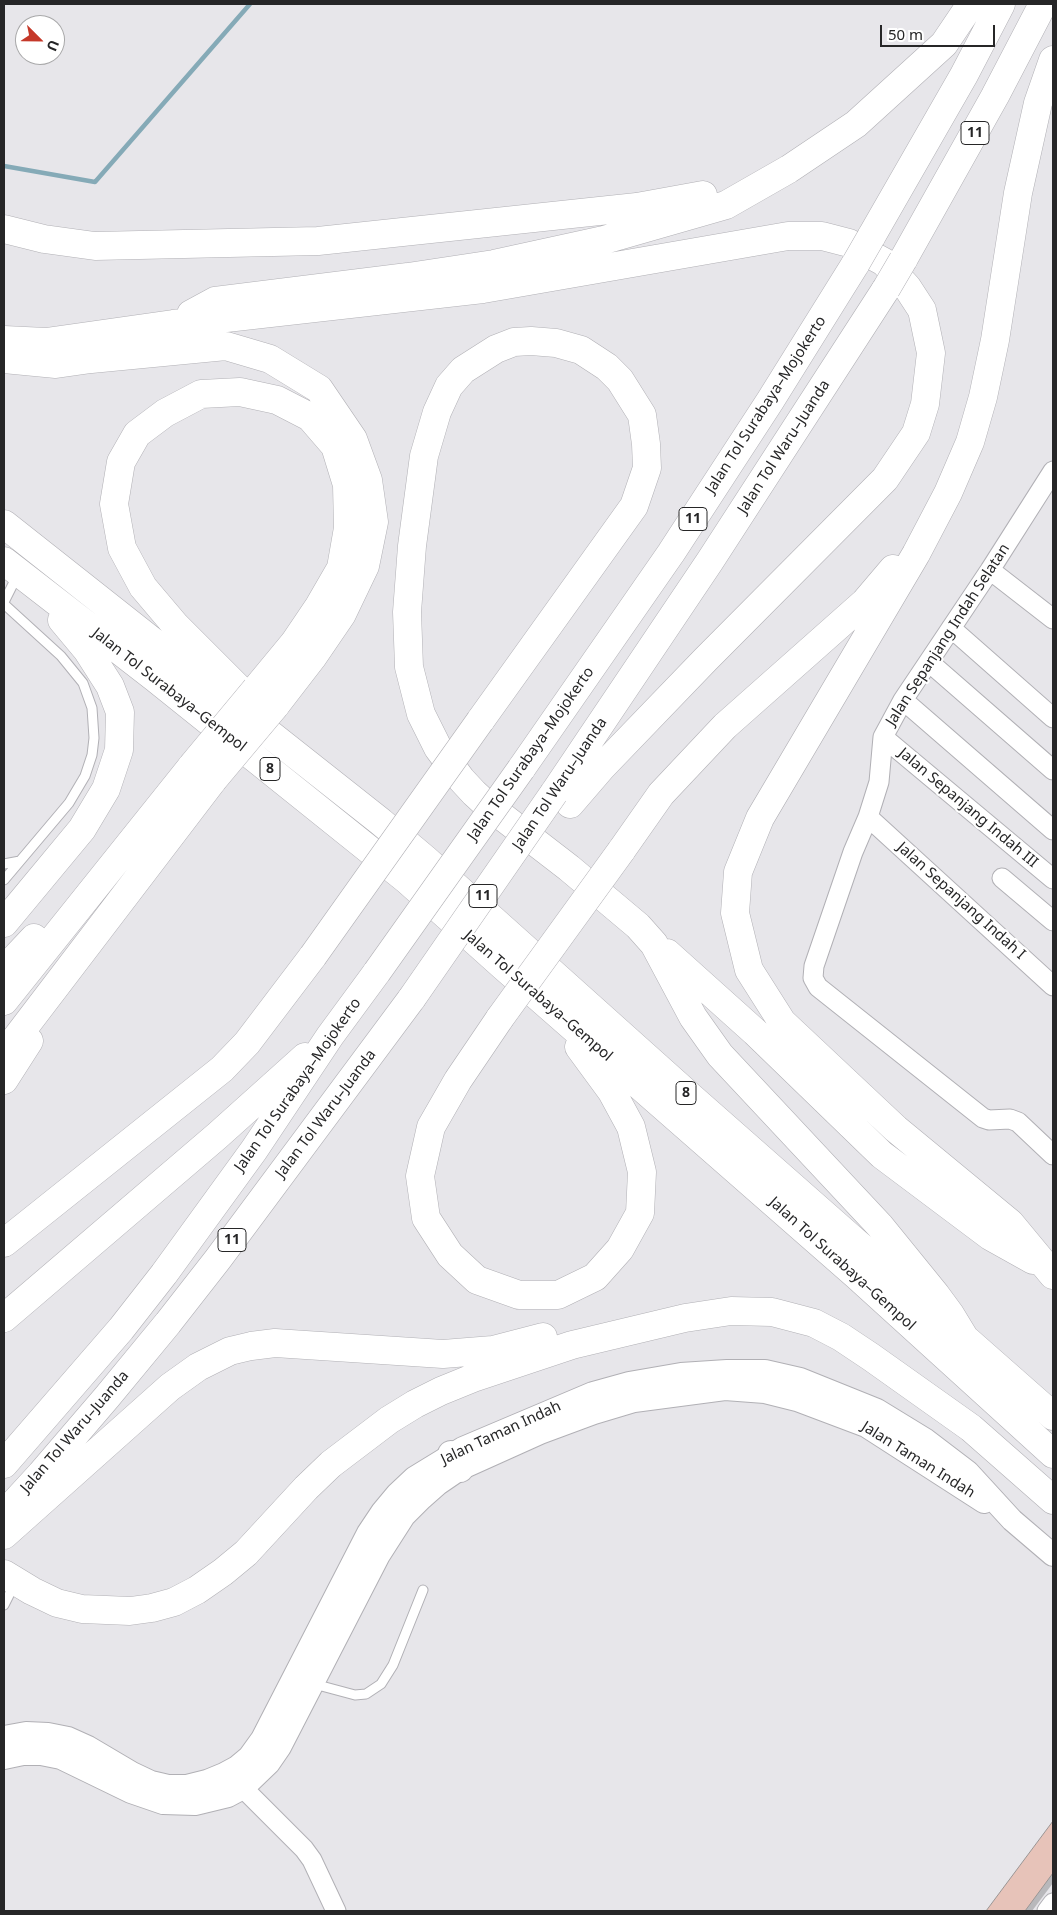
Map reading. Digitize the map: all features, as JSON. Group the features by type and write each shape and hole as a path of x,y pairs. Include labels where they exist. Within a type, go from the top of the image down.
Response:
{"highway":[{"path":"173,324 214,301 408,278 475,267 604,240 726,205 789,170 856,124 944,44 971,4"},
{"name":"Jalan Tol Surabaya–Mojokerto","path":"10,1458 121,1329 164,1274 254,1150 330,1036 521,769 671,553 770,401 856,263 964,75 1001,4"},
{"name":"Jalan Tol Waru–Juanda","path":"4,1514 48,1482 113,1390 218,1259 440,959 562,799 710,561 886,289 995,96 1043,4"},
{"path":"1050,1271 1010,1223 896,1130 782,1022 749,970 735,913 738,872 760,818 896,588 948,493 970,442 983,397 995,340 1018,193 1038,103 1053,60"},
{"path":"4,229 44,239 95,246 318,241 637,207 719,192 789,170"},
{"path":"4,340 46,342 173,324 483,289 788,236 822,236 849,243 884,262 908,287 922,310 930,353 925,404 916,434 885,480 700,666 602,768 562,799"},
{"path":"4,1243 222,1069 247,1043 313,956 480,721 634,506 647,468 642,415 620,380 607,367 581,350 556,343 531,340 514,342 496,349 463,370 449,386 437,412 424,456 412,546 407,612 410,667 422,714 438,748 461,780 486,804 569,868 638,926 755,1032 882,1155 990,1236 1050,1271"},
{"path":"4,360 56,364 226,346 270,359 319,389 353,439 368,480 374,522 365,566 342,614 312,658 265,697 202,773 98,883 4,1000"},
{"path":"265,697 294,643 319,606 341,568 348,528 347,485 335,446 310,417 277,400 240,392 201,394 165,413 137,434 121,462 114,504 122,548 143,587 176,626 317,772"},
{"path":"503,966 575,1042 612,1092 631,1127 642,1172 640,1213 620,1249 595,1277 558,1295 519,1295 477,1280 450,1255 426,1218 420,1176 431,1127 458,1080 500,1018 622,852 661,794 725,726 865,602 904,555 948,493"},
{"name":"Jalan Tol Surabaya–Gempol","path":"4,524 425,859 693,1099 1053,1416"},
{"path":"4,923 82,829 106,789 119,750 120,712 110,686 86,650 18,572"},
{"name":"Jalan Tol Surabaya–Gempol","path":"18,572 155,678 400,874 856,1275 1053,1454"},
{"path":"4,1080 202,773"},
{"path":"4,970 30,942 98,883"},
{"path":"638,926 654,944 693,1017 720,1055 880,1226 941,1301 964,1337"},
{"path":"4,1054 99,930"},
{"path":"4,1318 217,1136 330,1036"},
{"path":"4,1535 48,1482 170,1387 198,1367 230,1351 250,1346 275,1344 443,1354 492,1350 669,1304 744,1293 808,1304 877,1340 1019,1456 1046,1480 1053,1494"},
{"path":"8,1587 82,1609 130,1611 174,1602 197,1590 223,1572 246,1553 306,1488 331,1464 389,1420 415,1404 473,1378 572,1345 685,1318 731,1311 772,1312 814,1323 841,1337 871,1356 971,1428 1053,1500"}],"street":[{"name":"Jalan Sepanjang Indah Selatan","path":"1051,479 903,700 883,737 879,782 814,966 814,978 818,987 983,1118 989,1120 1010,1119 1018,1122 1053,1155"},
{"path":"990,570 1053,619"},
{"path":"951,628 1053,718"},
{"path":"929,662 1053,770"},
{"path":"903,700 1053,830"},
{"name":"Jalan Sepanjang Indah III","path":"883,737 1053,879"},
{"name":"Jalan Sepanjang Indah I","path":"868,817 1053,986"},
{"path":"1002,878 1053,921"},
{"name":"Jalan Taman Indah","path":"4,1737 48,1734 68,1738 88,1747 132,1773 151,1782 168,1786 187,1786 207,1782 237,1767 249,1757 262,1739 368,1533 397,1494 414,1478 594,1412 634,1401 725,1389 765,1392 797,1400 866,1426 1012,1520 1053,1555"},
{"name":"Jalan Taman Indah","path":"4,1758 23,1754 41,1754 61,1758 130,1792 163,1803 195,1804 228,1796 243,1788 268,1763 280,1747 378,1555 392,1532 404,1516 456,1462"},
{"path":"243,1788 304,1849 312,1860 336,1911"},
{"path":"1047,1911 1053,1903"}],"lane":[{"path":"4,880 77,791 92,755 94,724 89,696 84,683 61,656 4,603 18,572"},
{"path":"4,864 20,861"},
{"path":"312,1684 355,1695 366,1694 381,1684 393,1664 423,1590"}],"building":[{"path":"1053,1821 1053,1873 1025,1911 986,1911"}],"waterway":[{"path":"4,166 95,182 250,4"}]}
